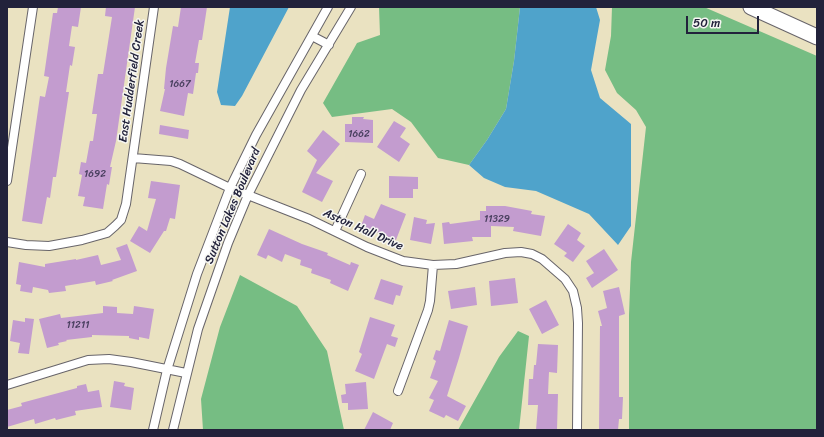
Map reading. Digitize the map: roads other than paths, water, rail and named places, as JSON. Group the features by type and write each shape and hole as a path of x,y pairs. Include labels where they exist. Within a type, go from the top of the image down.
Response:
{"highway":[{"path":"751,7 817,37"}],"street":[{"path":"7,180 33,7"},
{"name":"East Hudderfield Creek","path":"7,242 49,246 82,240 107,233 116,226 120,220 126,204 154,7"},
{"name":"Sutton Lakes Boulevard","path":"153,430 167,370 197,274 230,188 256,135 328,7"},
{"name":"Sutton Lakes Boulevard","path":"173,430 198,329 228,243 248,195 300,90 351,7"},
{"path":"312,36 329,45"},
{"name":"Aston Hall Drive","path":"133,158 171,161 230,188 335,231 403,261 432,265 456,264 505,253 521,252 532,254 542,259 565,279 573,291 577,308 577,430"},
{"path":"335,231 361,174"},
{"path":"398,391 428,310 432,265"},
{"path":"7,385 88,360 110,359 186,373"}],"water":[{"path":"230,7 289,7 242,96 235,106 221,105 217,92"},
{"path":"520,7 596,7 600,20 591,70 600,98 631,124 631,226 618,245 589,214 536,191 505,187 484,178 469,165 487,140 506,109 514,61"}]}
